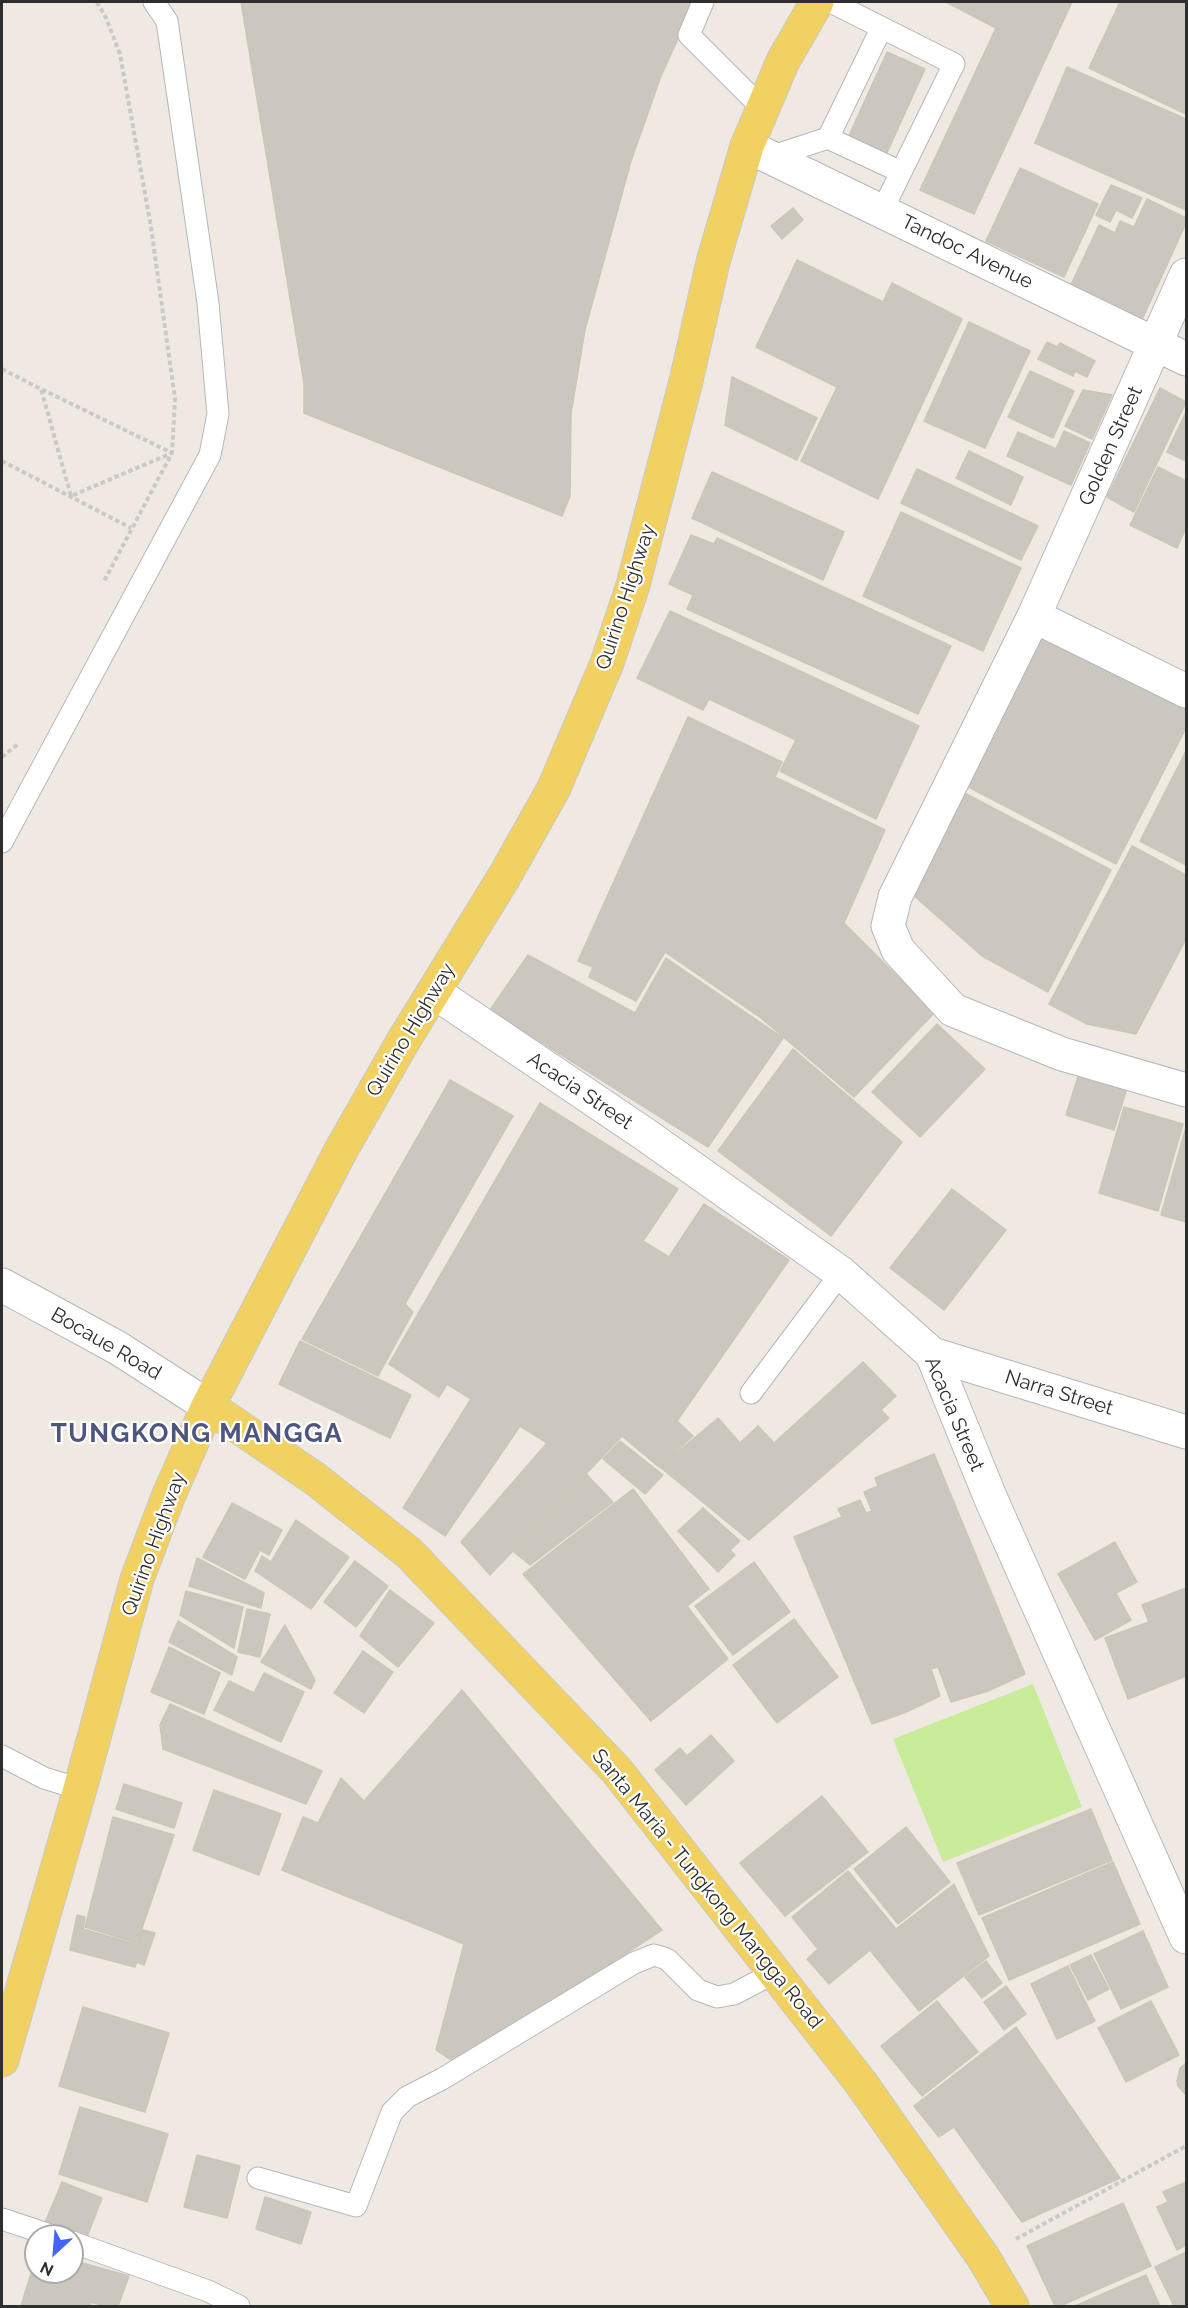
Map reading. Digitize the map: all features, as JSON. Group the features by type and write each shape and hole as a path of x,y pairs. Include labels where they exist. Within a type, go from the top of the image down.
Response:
{"main road":[{"name":"Quirino Highway","path":"2,2060 80,1789 137,1579 168,1497 208,1406 340,1152 504,877 554,788 607,663 636,574 686,381 713,262 758,151 762,109 783,61 817,2"},
{"name":"Santa Maria - Tungkong Mangga Road","path":"208,1406 315,1478 409,1553 616,1771 861,2083 982,2256 1011,2306"}],"street":[{"name":"Tandoc Avenue","path":"758,151 1186,359"},
{"name":"Golden Street","path":"1186,275 1034,616 895,897 888,926 898,950 953,1010 1062,1054 1186,1090"},
{"path":"1034,616 1186,691"},
{"name":"Acacia Street","path":"434,992 643,1133 841,1273 932,1354 991,1499 1186,1937"},
{"name":"Bocaue Road","path":"2,1285 118,1348 208,1406"},
{"name":"Narra Street","path":"932,1354 1186,1432"}],"lane":[{"path":"4,831 210,455 218,414 208,303 167,21 154,2"},
{"path":"704,2 689,34 762,109"},
{"path":"831,2 954,64 882,211"},
{"path":"828,138 881,29"},
{"path":"758,151 828,138 901,172"},
{"path":"751,1393 841,1273"},
{"path":"2,1756 44,1778 80,1789"},
{"path":"258,2178 356,2206 392,2112 407,2097 442,2079 634,1963 654,1955 667,1959 698,1990 717,1996 734,1994 774,1973"},
{"path":"2,2219 24,2226"},
{"path":"84,2246 207,2291 238,2307"}],"path":[{"path":"2,461 131,528 172,453 175,399 151,227 120,54 97,2"},
{"path":"2,369 172,453"},
{"path":"41,388 71,496"},
{"path":"71,496 172,453"},
{"path":"982,2256 1186,2146"}],"green space":[{"path":"1033,1684 1082,1807 943,1862 893,1739"}],"building":[{"path":"241,2 695,2 661,76 631,161 585,330 571,414 570,496 562,516 304,413 304,383"},
{"path":"946,2 1072,2 974,214 920,190 996,28"},
{"path":"1120,2 1186,2 1186,114 1089,68"},
{"path":"887,52 925,69 885,157 847,140"},
{"path":"1067,67 1186,119 1186,210 1035,143"},
{"path":"1020,168 1098,204 1064,277 986,241"},
{"path":"1111,185 1142,198 1132,218 1116,210 1110,222 1096,215"},
{"path":"1147,199 1186,218 1186,223 1141,322 1069,289 1099,225 1115,233 1120,221 1134,227"},
{"path":"793,208 803,220 782,239 771,226"},
{"path":"797,260 883,302 892,283 962,319 878,499 801,461 837,387 756,347"},
{"path":"969,322 1030,351 985,448 924,421"},
{"path":"1047,342 1057,347 1060,343 1095,361 1087,377 1075,371 1073,376 1038,359"},
{"path":"1030,371 1074,391 1053,438 1008,417"},
{"path":"732,377 817,418 797,460 725,425"},
{"path":"1160,388 1186,402 1134,512 1107,497"},
{"path":"1083,390 1112,395 1092,439 1065,426"},
{"path":"1186,412 1186,461 1167,452"},
{"path":"1064,431 1090,443 1071,485 1007,456 1018,432 1056,449"},
{"path":"969,451 1023,477 1011,505 956,478"},
{"path":"1158,467 1186,481 1186,528 1177,548 1130,525"},
{"path":"917,469 1038,526 1021,560 901,503"},
{"path":"712,472 844,532 823,580 692,518"},
{"path":"901,512 1021,568 983,651 863,596"},
{"path":"691,535 714,544 717,538 951,646 918,714 687,609 693,595 669,584"},
{"path":"670,611 919,726 876,819 780,771 796,740 709,699 703,710 637,678"},
{"path":"1041,623 1186,698 1186,728 1116,864 959,782"},
{"path":"688,717 782,762 775,777 885,830 844,923 934,1013 854,1097 761,1018 665,952 636,1001 589,977 593,967 578,961"},
{"path":"1186,751 1186,865 1140,841"},
{"path":"953,787 1111,870 1048,992 982,956 902,885"},
{"path":"1132,846 1186,875 1186,939 1136,1034 1087,1024 1049,1004"},
{"path":"528,955 635,1013 666,958 783,1038 708,1147 490,1010"},
{"path":"937,1024 985,1069 920,1137 872,1092"},
{"path":"793,1049 902,1142 831,1236 718,1151"},
{"path":"1081,1067 1129,1082 1114,1130 1066,1115"},
{"path":"450,1080 513,1116 405,1304 413,1312 378,1376 302,1339"},
{"path":"540,1103 678,1189 643,1241 669,1257 704,1204 789,1260 677,1421 693,1436 659,1467 622,1436 490,1575 461,1542 547,1443 520,1426 445,1536 403,1508 471,1399 447,1384 439,1397 389,1364"},
{"path":"1124,1107 1183,1124 1158,1211 1099,1193"},
{"path":"1186,1127 1186,1222 1161,1215"},
{"path":"952,1189 1006,1230 944,1310 890,1268"},
{"path":"300,1341 411,1395 390,1438 279,1384"},
{"path":"863,1362 896,1396 881,1410 889,1418 749,1540 660,1467 718,1418 740,1443 758,1426 774,1443"},
{"path":"620,1441 663,1475 645,1494 603,1459"},
{"path":"934,1454 1025,1674 988,1691 951,1702 938,1667 931,1669 940,1696 904,1713 872,1724 794,1537 842,1517 838,1509 860,1500 866,1513 872,1511 864,1492 878,1486 875,1478"},
{"path":"587,1475 613,1502 530,1565 514,1552"},
{"path":"633,1489 709,1589 687,1606 728,1659 651,1721 523,1574"},
{"path":"232,1503 282,1530 269,1555 260,1550 245,1579 203,1557"},
{"path":"703,1508 740,1541 730,1550 735,1555 718,1572 678,1531"},
{"path":"296,1520 349,1557 311,1609 255,1571 262,1556 271,1562"},
{"path":"1115,1542 1137,1582 1116,1593 1131,1620 1095,1640 1058,1574"},
{"path":"197,1558 264,1593 261,1608 189,1586"},
{"path":"355,1561 388,1586 356,1627 324,1602"},
{"path":"754,1562 790,1612 733,1655 695,1606"},
{"path":"1186,1588 1186,1676 1128,1699 1105,1638 1149,1622 1142,1605"},
{"path":"390,1590 434,1623 398,1667 360,1636"},
{"path":"186,1591 243,1607 234,1648 180,1615"},
{"path":"247,1609 270,1614 260,1657 238,1652"},
{"path":"794,1619 838,1677 777,1723 733,1665"},
{"path":"178,1621 237,1657 232,1675 169,1642"},
{"path":"285,1625 315,1680 311,1689 261,1662"},
{"path":"169,1647 220,1673 204,1714 151,1692"},
{"path":"363,1651 393,1672 364,1713 334,1693"},
{"path":"264,1673 304,1692 281,1742 214,1710 229,1681 254,1693"},
{"path":"462,1690 662,1930 457,2064 436,2050 464,1944 282,1870 303,1817 318,1823 341,1778 364,1801"},
{"path":"170,1704 322,1771 306,1804 163,1749 160,1725"},
{"path":"711,1735 734,1761 686,1805 655,1770 680,1748 687,1756"},
{"path":"124,1784 182,1803 174,1828 116,1809"},
{"path":"214,1790 281,1814 259,1875 193,1850"},
{"path":"822,1796 868,1852 785,1916 740,1863"},
{"path":"1091,1809 1112,1860 979,1915 957,1863"},
{"path":"113,1817 174,1835 137,1943 85,1927"},
{"path":"906,1827 950,1882 898,1924 854,1869"},
{"path":"1113,1862 1140,1924 1009,1980 982,1918"},
{"path":"848,1871 896,1929 954,1884 989,1956 919,2011 870,1950 829,1984 807,1959 818,1949 792,1917"},
{"path":"77,1915 85,1917 83,1929 138,1945 143,1930 155,1933 144,1965 137,1962 135,1967 70,1950"},
{"path":"1143,1931 1168,1987 1121,2009 1094,1954"},
{"path":"1091,1955 1109,1989 1088,2000 1070,1965"},
{"path":"986,1961 1002,1983 982,1998 965,1977"},
{"path":"1068,1966 1095,2021 1057,2039 1031,1984"},
{"path":"1006,1986 1026,2014 1004,2030 984,2002"},
{"path":"937,2001 978,2052 922,2096 881,2046"},
{"path":"1151,2001 1179,2055 1126,2082 1098,2028"},
{"path":"83,2007 169,2033 145,2112 59,2086"},
{"path":"1016,2027 1120,2178 1022,2222 954,2127 939,2137 914,2106"},
{"path":"1186,2063 1186,2095 1178,2086 1177,2081 1180,2068"},
{"path":"80,2107 168,2134 147,2202 59,2174"},
{"path":"197,2155 240,2166 227,2218 184,2207"},
{"path":"62,2182 102,2198 85,2242 84,2224 44,2224"},
{"path":"1186,2182 1186,2245 1177,2250 1157,2207 1168,2202 1163,2192"},
{"path":"265,2197 311,2212 301,2244 256,2229"},
{"path":"1123,2203 1151,2266 1060,2306 1055,2306 1027,2246"},
{"path":"1186,2252 1186,2306 1174,2306 1155,2267"},
{"path":"84,2263 129,2276 118,2306 104,2306 91,2302 90,2306 21,2306 28,2284 84,2284"},
{"path":"1146,2275 1160,2306 1075,2306"}],"district":[{"name":"TUNGKONG MANGGA","path":"197,1434"}]}
